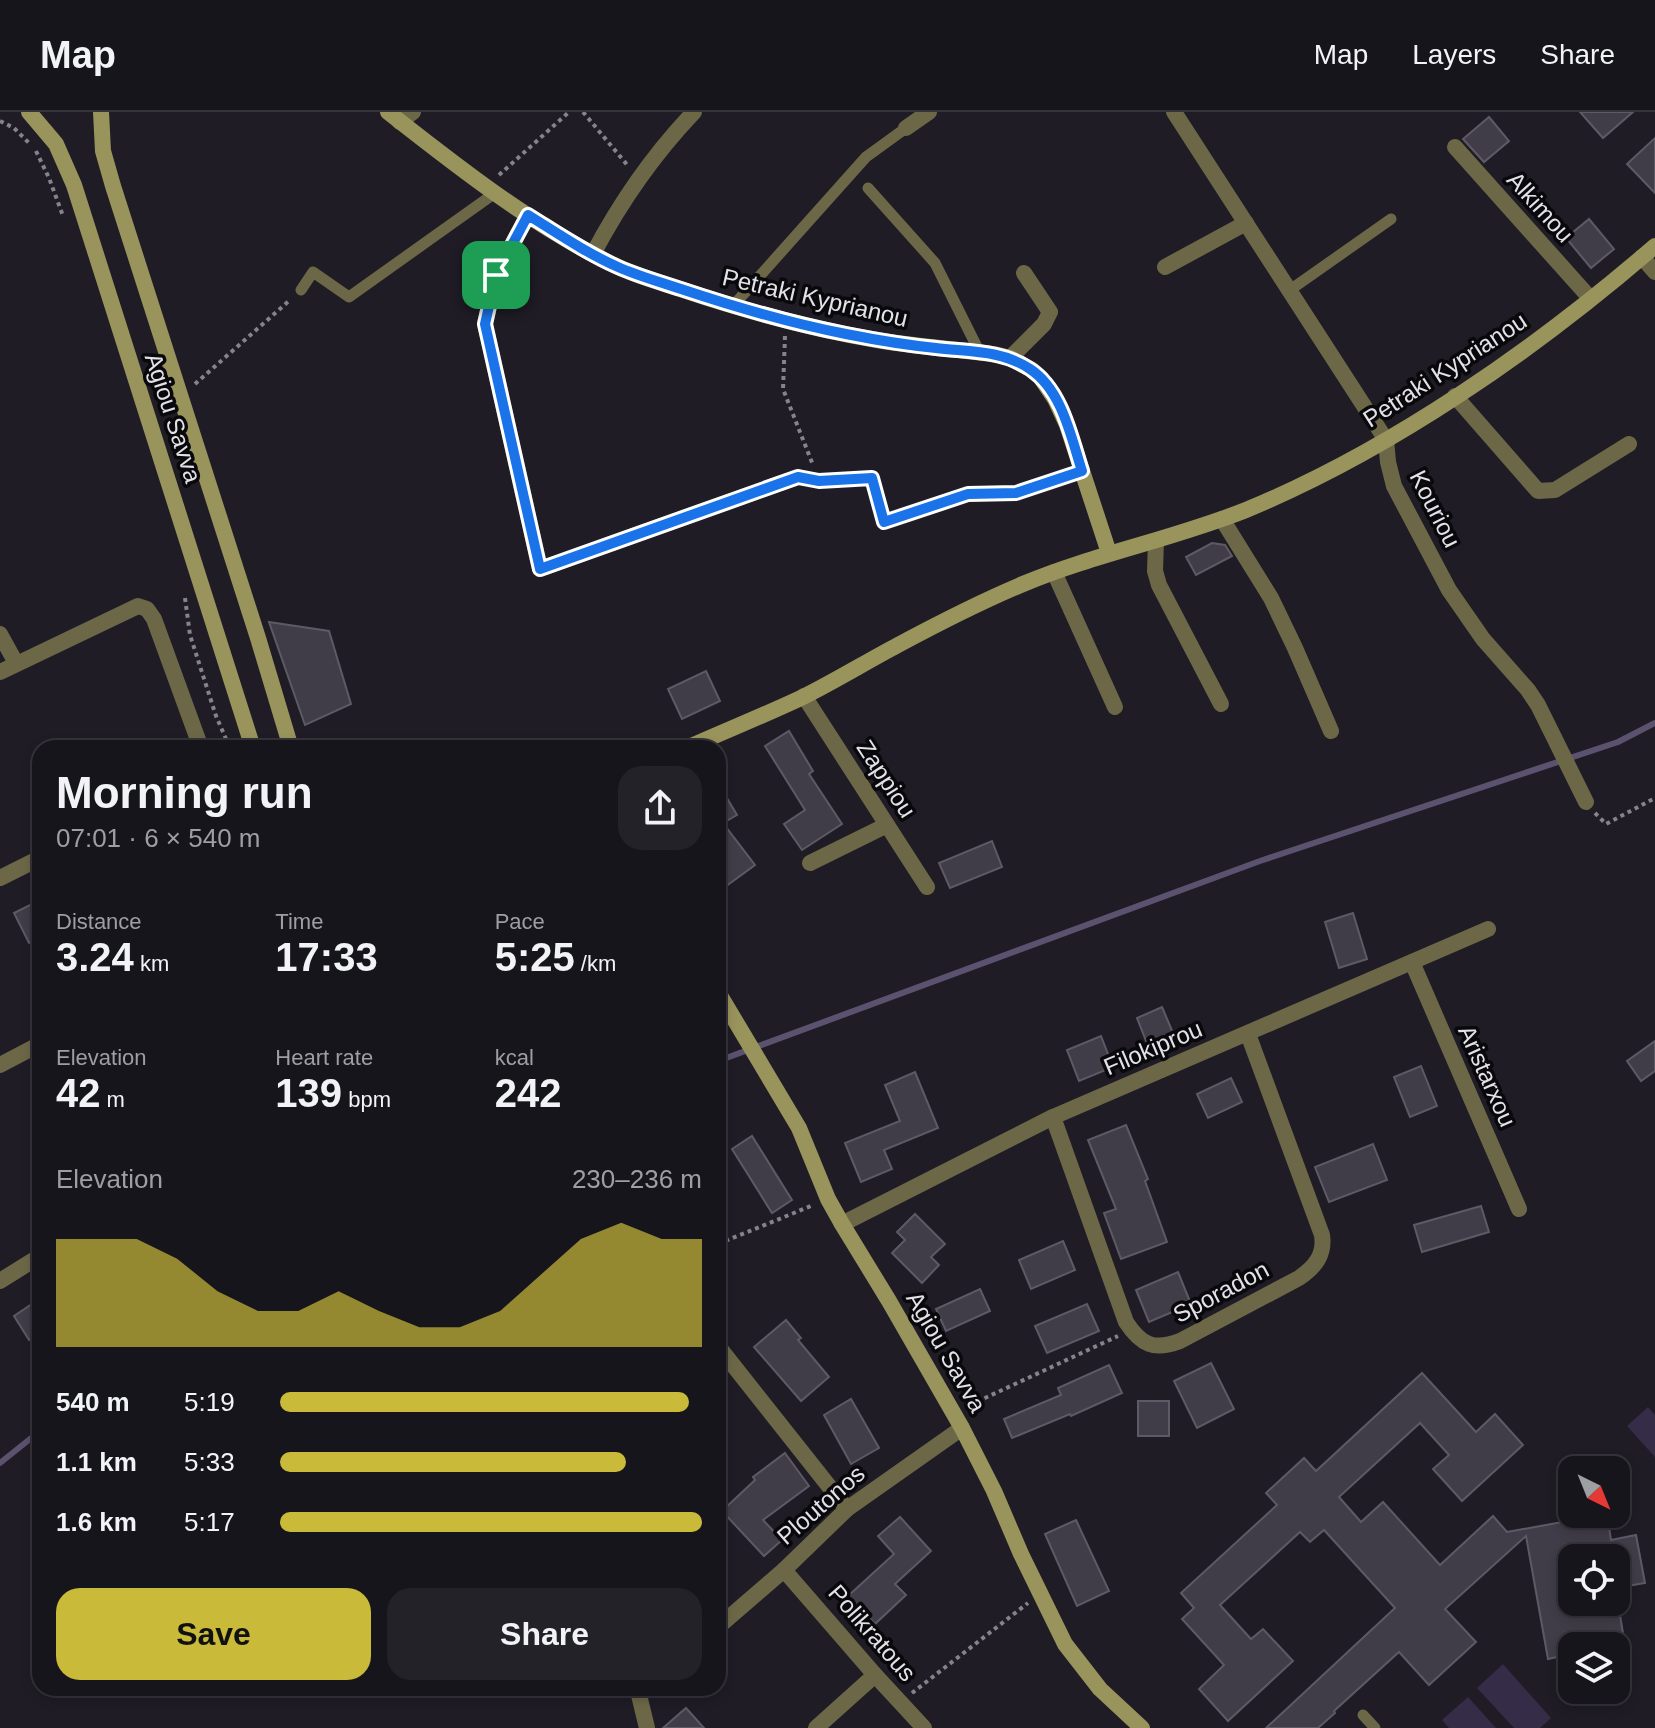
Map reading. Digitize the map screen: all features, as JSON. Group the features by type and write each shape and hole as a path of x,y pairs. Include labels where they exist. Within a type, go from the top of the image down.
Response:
{"main road":[{"name":"Agiou Savva","path":"29,112 56,144 74,185 250,740"},
{"name":"Agiou Savva","path":"101,112 103,151 113,186 289,740"},
{"name":"Petraki Kyprianou","path":"400,115 490,190 593,254 647,279 785,321 874,339 1010,358 1032,370 1055,399 1067,425 1109,553"},
{"name":"Petraki Kyprianou","path":"705,740 804,696 981,603 1054,572 1222,519 1308,481 1386,440 1455,396 1520,352 1649,252"},
{"name":"Agiou Savva","path":"726,1005 799,1128 828,1199 962,1428 1065,1644 1100,1689 1142,1728"}],"street":[{"path":"593,254 638,178 694,112"},
{"path":"906,128 929,112"},
{"name":"Kouriou","path":"1174,112 1386,440 1394,486 1449,590 1483,639 1528,690 1545,716 1586,802"},
{"name":"Alkimou","path":"1455,147 1590,298"},
{"path":"528,215 496,275 485,324 540,569 798,477"},
{"path":"1165,267 1246,223"},
{"path":"1649,252 1655,272"},
{"path":"1010,358 1044,324 1050,312 1024,273"},
{"path":"1455,396 1538,491 1555,490 1629,444"},
{"path":"1222,519 1271,598 1331,731"},
{"path":"1156,541 1155,571 1159,585 1221,704"},
{"path":"1054,572 1115,707"},
{"path":"0,672 138,606 147,609 154,619 198,740"},
{"path":"0,634 16,663"},
{"name":"Zappiou","path":"804,696 927,887"},
{"path":"810,863 887,825"},
{"path":"0,878 32,862"},
{"name":"Filokiprou","path":"842,1224 1053,1117 1488,929"},
{"name":"Aristarxou","path":"1412,962 1519,1209"},
{"name":"Sporadon","path":"1131,1330 1144,1343 1163,1347 1180,1341 1299,1278 1312,1268 1322,1253 1322,1235 1248,1034"},
{"path":"0,1065 32,1048"},
{"path":"1053,1117 1121,1311 1131,1330"},
{"path":"0,1281 32,1261"},
{"path":"726,1356 847,1509"},
{"name":"Ploutonos","path":"726,1620 847,1509 962,1428"},
{"name":"Polikratous","path":"784,1570 924,1728"},
{"path":"816,1728 875,1675"},
{"path":"639,1696 647,1728"}],"lane":[{"path":"732,307 866,157 906,128"},
{"path":"868,188 935,263 980,353"},
{"path":"301,290 313,272 349,297 490,190"},
{"path":"1290,290 1391,219"},
{"path":"1363,1715 1375,1728"}],"path":[{"path":"490,190 569,112"},
{"path":"583,112 638,178"},
{"path":"0,121 14,128 35,149 64,220"},
{"path":"180,397 301,290"},
{"path":"785,321 783,389 814,468"},
{"path":"798,477 819,481 872,478 884,522 968,494 1016,493 1082,471"},
{"path":"185,598 190,635 226,740"},
{"path":"1586,802 1606,824 1655,798"},
{"path":"726,1241 828,1199"},
{"path":"953,1413 1131,1330"},
{"path":"901,1702 1040,1594"}],"shaded area":[{"path":"1648,1407 1655,1415 1655,1457 1627,1426"},
{"path":"1503,1664 1551,1718 1540,1728 1514,1728 1477,1688"},
{"path":"1468,1697 1496,1728 1449,1728 1442,1720"}],"building":[{"path":"1580,112 1633,112 1603,138"},
{"path":"1489,117 1509,141 1484,162 1463,139"},
{"path":"1655,138 1655,193 1627,164"},
{"path":"1589,219 1614,249 1591,268 1566,238"},
{"path":"1212,543 1225,545 1232,556 1196,575 1186,557"},
{"path":"269,622 329,631 351,704 305,725"},
{"path":"706,671 720,701 682,719 668,689"},
{"path":"789,731 813,771 809,774 842,824 802,850 784,824 805,810 765,746"},
{"path":"726,796 737,815 726,821"},
{"path":"726,827 755,865 726,886"},
{"path":"992,841 1002,867 950,888 939,863"},
{"path":"32,904 32,941 29,943 14,913"},
{"path":"1353,913 1367,959 1339,968 1325,922"},
{"path":"1162,1007 1176,1040 1150,1051 1137,1018"},
{"path":"1101,1036 1113,1067 1079,1081 1067,1050"},
{"path":"1655,1041 1655,1071 1641,1081 1627,1061"},
{"path":"1421,1066 1437,1106 1410,1117 1394,1077"},
{"path":"915,1072 938,1128 884,1150 892,1169 861,1182 845,1143 900,1121 885,1085"},
{"path":"1231,1078 1242,1102 1208,1118 1197,1094"},
{"path":"1126,1125 1148,1179 1145,1181 1167,1242 1121,1259 1104,1213 1116,1209 1088,1140"},
{"path":"752,1136 792,1200 772,1213 732,1149"},
{"path":"1373,1144 1387,1180 1329,1202 1315,1167"},
{"path":"1481,1206 1489,1232 1422,1252 1414,1225"},
{"path":"915,1214 945,1244 931,1257 939,1265 922,1283 892,1253 905,1240 897,1232"},
{"path":"1063,1241 1075,1270 1031,1289 1019,1260"},
{"path":"1178,1272 1191,1304 1149,1322 1136,1290"},
{"path":"980,1289 990,1311 946,1331 936,1309"},
{"path":"32,1304 32,1338 29,1340 14,1316"},
{"path":"1087,1304 1099,1331 1047,1353 1035,1326"},
{"path":"786,1320 801,1338 798,1340 829,1377 801,1401 754,1347"},
{"path":"1211,1363 1234,1409 1197,1428 1174,1381"},
{"path":"1109,1365 1122,1393 1012,1438 1004,1419 1061,1395 1058,1388"},
{"path":"1422,1373 1476,1432 1495,1414 1523,1445 1462,1501 1433,1469 1449,1455 1420,1423 1339,1497 1361,1522 1383,1502 1440,1565 1493,1516 1507,1532 1558,1523 1558,1528 1609,1528 1611,1540 1636,1535 1645,1583 1630,1586 1630,1544 1558,1544 1558,1616 1620,1616 1623,1632 1558,1632 1558,1657 1548,1659 1526,1536 1445,1609 1476,1642 1429,1685 1399,1652 1318,1728 1266,1728 1395,1608 1324,1530 1310,1542 1300,1532 1220,1605 1251,1639 1263,1629 1293,1661 1228,1721 1199,1689 1224,1665 1182,1619 1194,1608 1181,1593 1277,1505 1266,1493 1304,1458 1316,1471"},
{"path":"851,1399 879,1448 851,1464 824,1415"},
{"path":"1138,1401 1169,1401 1169,1436 1138,1436"},
{"path":"785,1453 809,1486 763,1520 782,1540 764,1556 726,1515 726,1507 755,1480 753,1477"},
{"path":"900,1517 931,1551 895,1584 906,1595 875,1624 848,1596 894,1554 878,1536"},
{"path":"1076,1520 1109,1591 1077,1606 1045,1534"},
{"path":"686,1708 704,1728 663,1728"}],"waterway":[{"path":"726,1058 1260,861 1618,742 1655,723"},
{"path":"0,1463 32,1437"}],"route":[{"path":"528,215 616,266 732,307 874,339 1010,358 1041,378 1055,399 1082,471 1016,493 968,494 884,522 872,478 819,481 798,477 540,569 485,324 496,275 528,215"}]}
